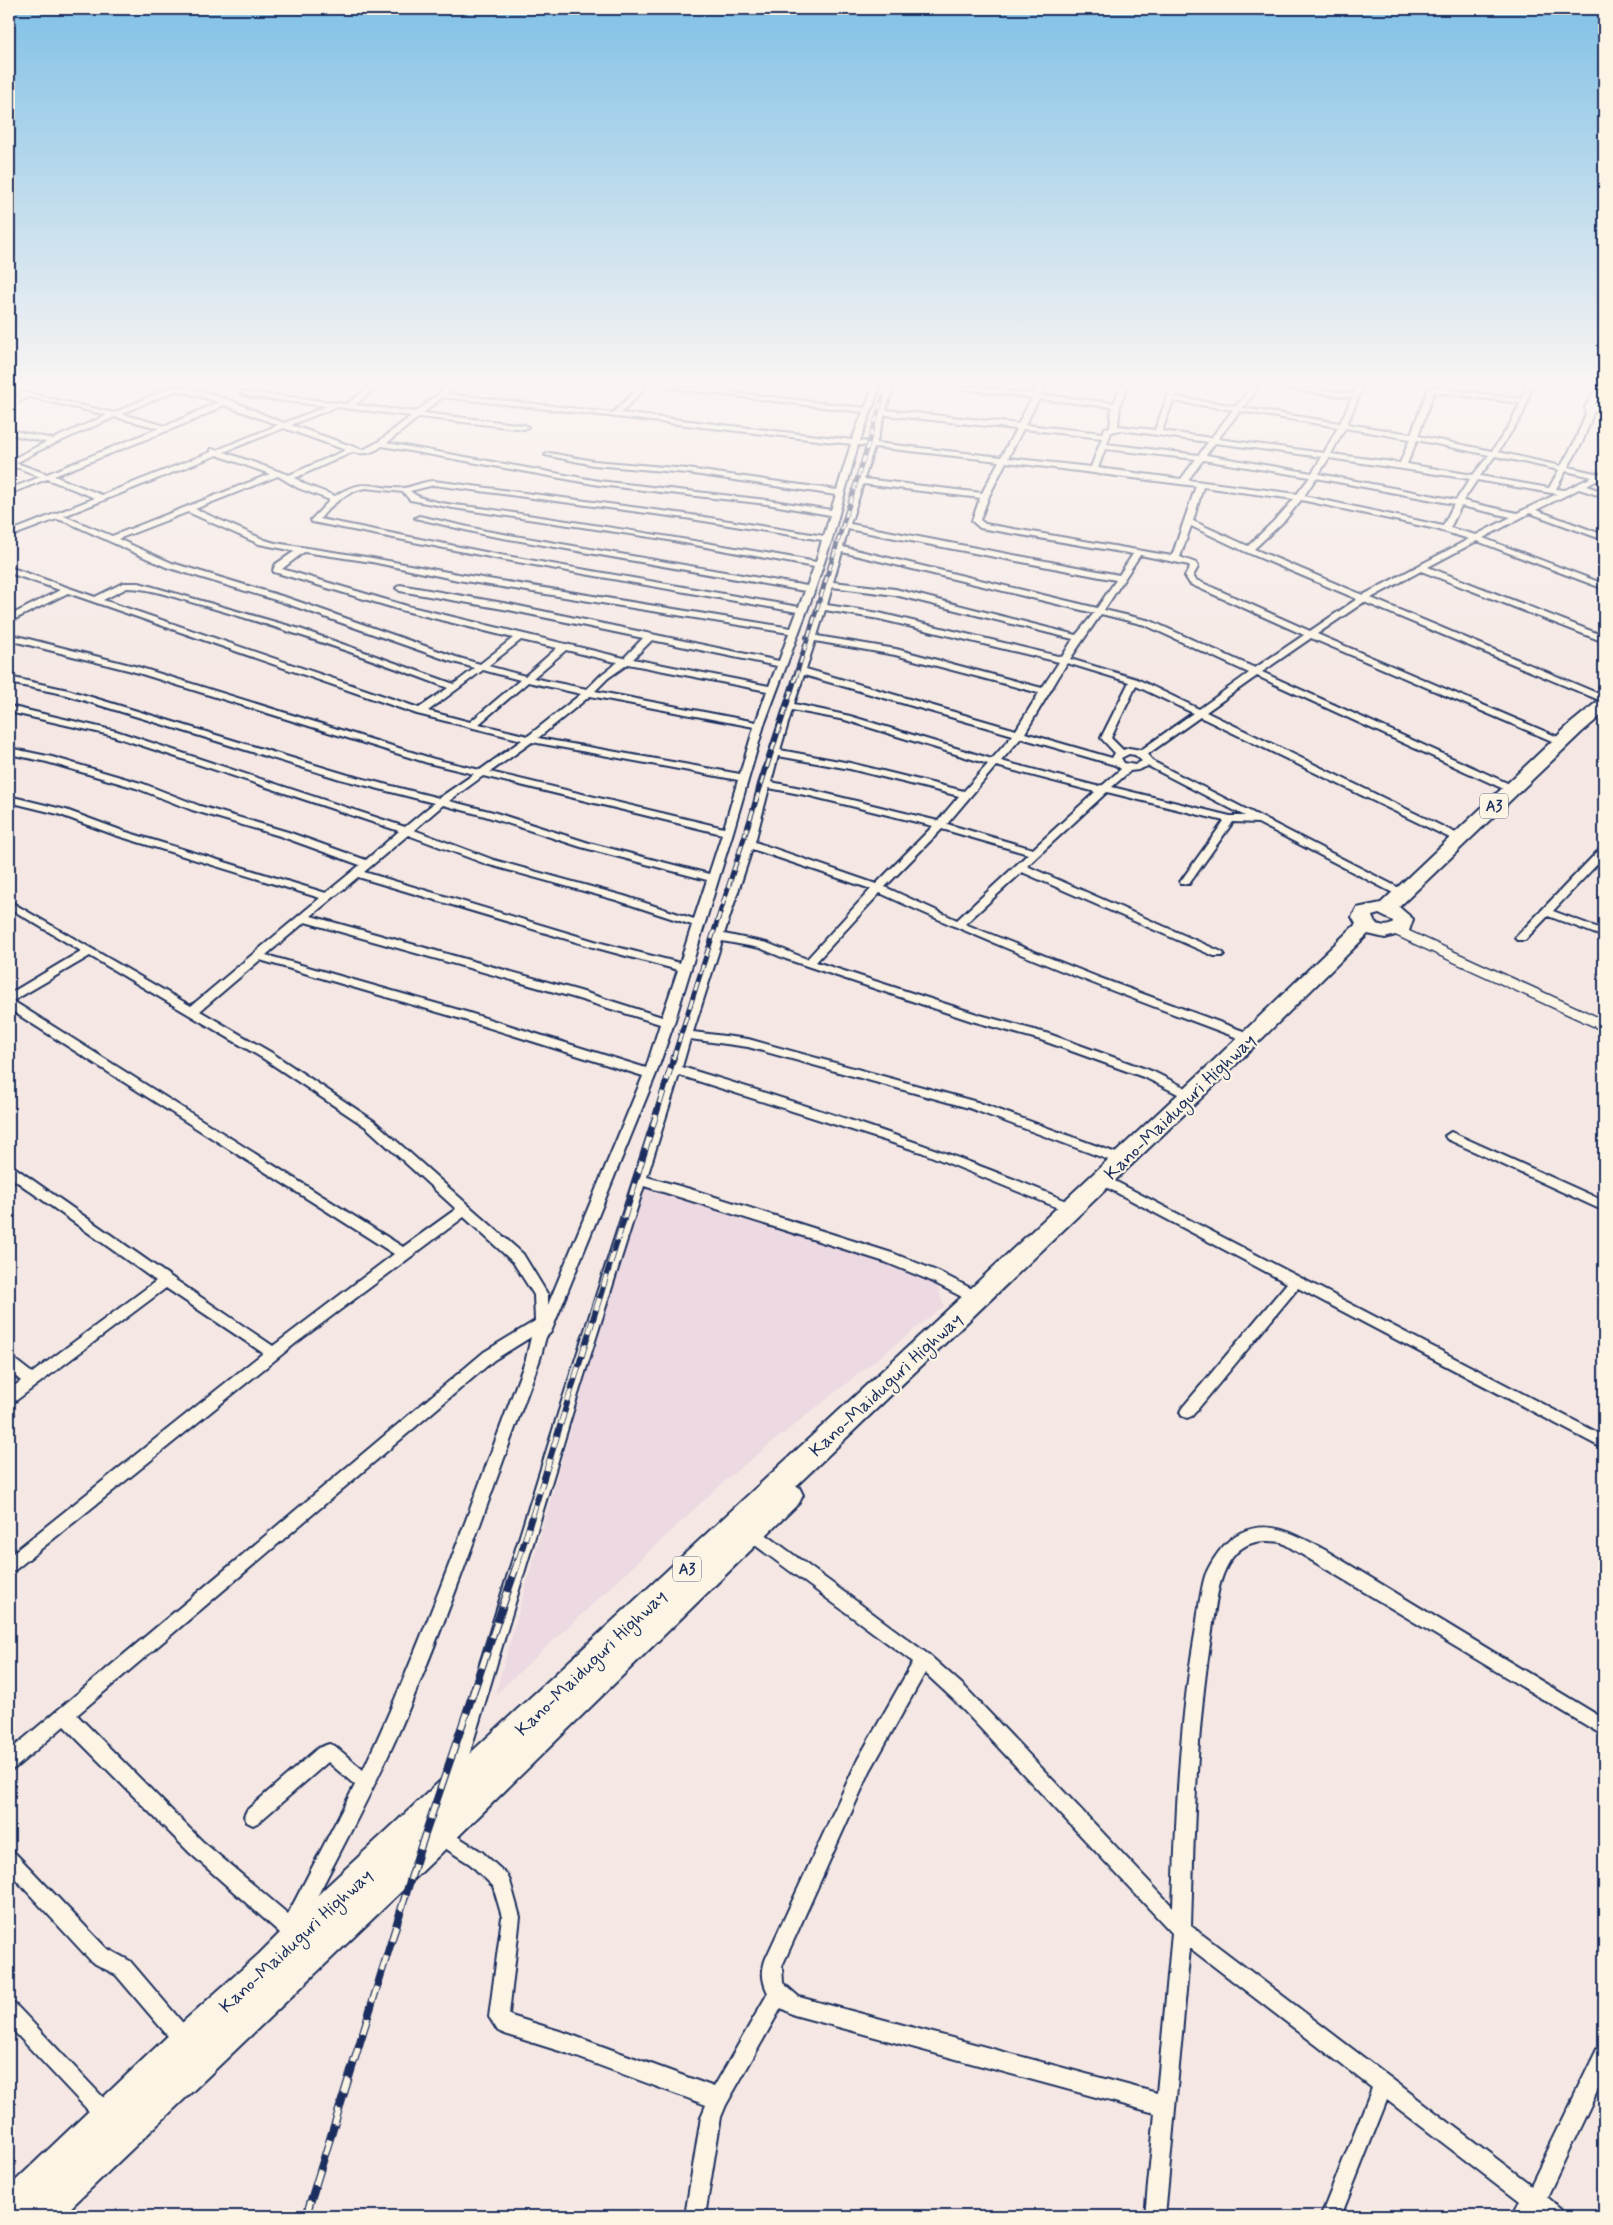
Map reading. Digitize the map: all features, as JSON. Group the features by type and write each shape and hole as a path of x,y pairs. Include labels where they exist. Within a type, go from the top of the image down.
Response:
{"highway":[{"name":"Kano-Maiduguri Highway","path":"35,2216 437,1834 750,1532 1219,1074 1350,953 1388,922 1401,893 1512,788 1604,705"},
{"name":"Kano-Maiduguri Highway","path":"9,2212 186,2042 271,1966 337,1900 1071,1208 1117,1172 1190,1095 1219,1074 1250,1038 1388,922 1420,888 1604,716"}],"street":[{"path":"85,491 103,498"},
{"path":"9,535 120,491"},
{"path":"111,539 232,491"},
{"path":"314,491 336,499"},
{"path":"350,491 317,514 314,520 495,556 802,610"},
{"path":"405,491 413,498 453,506 657,536 820,565"},
{"path":"496,491 685,516 828,539"},
{"path":"668,491 767,502 834,513"},
{"path":"271,1966 366,1784 390,1732 425,1646 533,1358 650,1074 668,1023 760,725 828,539 840,493 825,491"},
{"path":"718,2099 566,2043 506,2024 499,2017 511,1917 501,1881 476,1858 437,1834 572,1392 717,937 749,844 764,784 810,637 822,607 857,491"},
{"path":"941,491 984,496"},
{"path":"987,491 976,521 983,526 1176,557 1192,563 1194,567 1189,576 1193,582 1460,700 1562,742"},
{"path":"1176,557 1198,491"},
{"path":"1252,491 1299,497 1446,529 1476,538 1604,587"},
{"path":"1250,550 1303,491"},
{"path":"1400,491 1460,502 1518,516"},
{"path":"1446,529 1467,491"},
{"path":"1555,491 1567,493"},
{"path":"958,925 1128,767 1141,767 1145,758 1198,713 1364,598 1529,510 1572,491"},
{"path":"1592,491 1604,495"},
{"path":"187,508 262,542 301,550 372,560 458,577 793,632"},
{"path":"1529,510 1604,538"},
{"path":"55,516 70,520 169,565 285,600 453,659 589,692 760,725"},
{"path":"418,518 486,533 811,589"},
{"path":"1189,522 1250,550 1604,699"},
{"path":"845,526 1121,578"},
{"path":"840,549 1148,623 1512,788"},
{"path":"301,550 279,566 277,570 404,608 520,636 626,661 772,689"},
{"path":"809,963 996,763 1019,734 1078,638 1100,610 1138,552"},
{"path":"1422,568 1604,639"},
{"path":"9,570 420,712 530,739 743,778"},
{"path":"829,584 895,592 1078,638"},
{"path":"95,600 126,585 136,585 282,626 372,656 454,688"},
{"path":"400,588 509,607 781,664"},
{"path":"9,619 67,590"},
{"path":"822,607 879,616 1090,666 1134,681 1460,839"},
{"path":"420,712 520,636"},
{"path":"9,637 135,669 431,761 728,832"},
{"path":"191,1012 442,802 530,739 589,692 605,676 626,661 649,637"},
{"path":"810,637 896,652 1046,692"},
{"path":"472,725 565,646"},
{"path":"800,671 1019,734 1119,758 1133,752 1258,820 1401,893"},
{"path":"9,680 100,702 344,777 442,802 585,845 713,878"},
{"path":"1128,767 1119,758 1116,746 1108,742 1106,738 1134,681"},
{"path":"788,706 847,718 996,763 1096,788 1105,788 1230,819 1258,820"},
{"path":"9,709 113,733 408,831 490,862 620,898 699,924"},
{"path":"9,751 49,759 140,786 196,808 284,834 367,864"},
{"path":"774,752 850,766 966,795"},
{"path":"764,784 811,793 856,806 940,824 1034,853"},
{"path":"9,799 77,817 119,833 328,898"},
{"path":"1185,882 1230,819"},
{"path":"749,844 878,888 958,925 1096,981 1250,1038"},
{"path":"1521,938 1604,851"},
{"path":"1020,867 1218,954"},
{"path":"356,873 596,945 685,968"},
{"path":"9,904 268,1056 370,1124 518,1258 541,1295 542,1324 533,1358"},
{"path":"1546,912 1604,934"},
{"path":"305,918 566,991 668,1023"},
{"path":"1388,922 1604,1015"},
{"path":"1388,922 1604,1026"},
{"path":"717,937 752,941 809,963 1097,1055 1150,1075 1190,1095"},
{"path":"9,999 90,951"},
{"path":"259,956 409,999 650,1074"},
{"path":"9,1004 403,1253"},
{"path":"686,1035 748,1043 973,1105 1117,1172 1296,1281 1604,1443"},
{"path":"676,1069 884,1135 1007,1179 1071,1208"},
{"path":"1451,1136 1604,1206"},
{"path":"9,1170 272,1353"},
{"path":"641,1180 685,1192 890,1258 934,1276 977,1298"},
{"path":"9,1565 272,1353 403,1253 465,1209"},
{"path":"9,1398 166,1281"},
{"path":"1187,1412 1296,1281"},
{"path":"9,1762 489,1356 542,1324"},
{"path":"9,1363 32,1381"},
{"path":"750,1532 923,1660 959,1693 1182,1930 1555,2216"},
{"path":"1155,2216 1182,1930 1186,1785 1194,1688 1213,1578 1230,1549 1244,1538 1264,1533 1284,1536 1319,1555 1604,1728"},
{"path":"923,1660 864,1765 773,1965 771,1981 778,1994 794,2005 1166,2106"},
{"path":"65,1715 196,1846 290,1929"},
{"path":"253,1816 324,1754 329,1752 366,1784"},
{"path":"9,1859 100,1955 123,1968 186,2042"},
{"path":"695,2216 711,2117 718,2099 778,1994"},
{"path":"9,2012 109,2118"},
{"path":"1522,2216 1535,2200 1604,2056"},
{"path":"1330,2216 1383,2084"}],"shaded area":[{"path":"641,1180 934,1276 944,1306 729,1477 495,1695"}],"railway":[{"path":"796,677 854,491"},
{"path":"673,1059 796,676"},
{"path":"518,1562 674,1057"},
{"path":"306,2216 419,1852 518,1561"}]}
